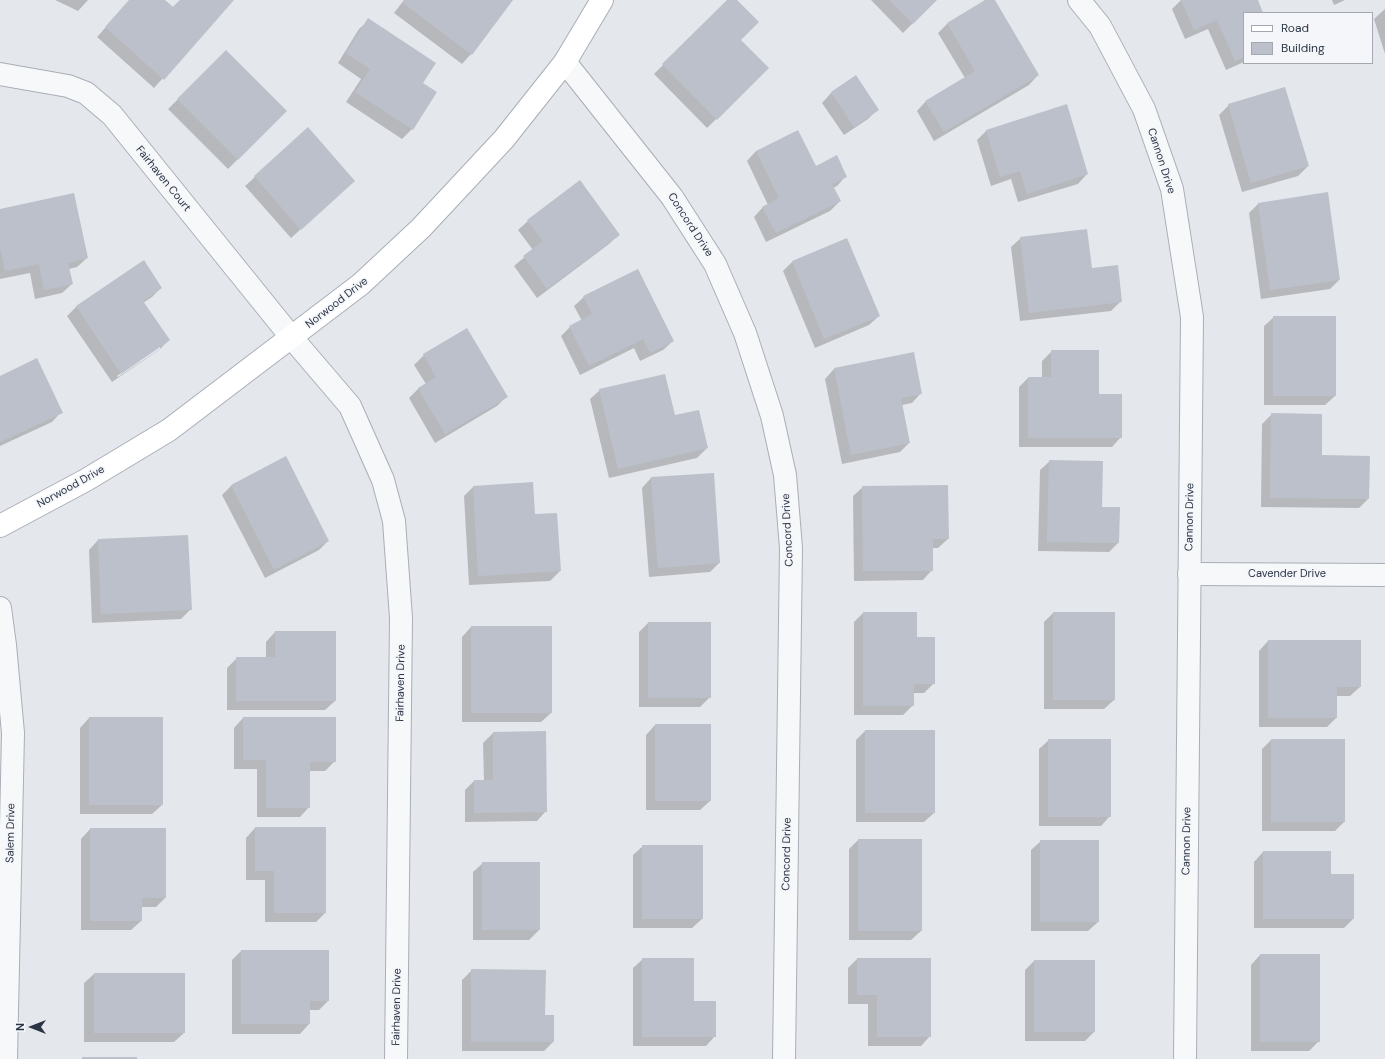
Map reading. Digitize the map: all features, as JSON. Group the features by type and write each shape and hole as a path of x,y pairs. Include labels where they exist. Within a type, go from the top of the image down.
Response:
{"main road":[{"name":"Norwood Drive","path":"0,526 86,480 169,430 292,338 361,284 421,228 504,139 565,62 602,0"}],"street":[{"name":"Cannon Drive","path":"1079,0 1100,26 1144,109 1172,189 1192,317 1185,1059"},
{"name":"Concord Drive","path":"565,62 672,197 715,264 745,333 772,416 785,475 791,548 784,1059"},
{"name":"Fairhaven Court","path":"0,74 68,86 86,93 112,116 292,338"},
{"name":"Fairhaven Drive","path":"292,338 350,406 383,480 394,522 401,618 396,1059"},
{"name":"Cavender Drive","path":"1189,574 1385,575"},
{"name":"Salem Drive","path":"0,608 5,645 12,734 6,1059"}],"building":[{"path":"129,0 165,0 173,7 180,0 234,0 164,80 105,27"},
{"path":"405,0 513,0 472,55 403,3"},
{"path":"727,0 737,0 759,22 741,40 769,68 717,120 662,64"},
{"path":"889,0 937,0 913,24"},
{"path":"985,0 995,0 1039,75 944,132 925,101 975,71 947,23"},
{"path":"1181,0 1258,0 1263,12 1243,12 1243,57 1235,61 1217,20 1194,30"},
{"path":"368,18 436,63 423,83 437,92 413,130 355,92 370,69 346,53"},
{"path":"226,50 287,111 238,160 177,99"},
{"path":"856,75 879,110 854,127 831,92"},
{"path":"1285,87 1309,166 1251,183 1228,104"},
{"path":"1067,104 1088,174 1027,194 1020,171 1000,177 986,130"},
{"path":"308,127 355,181 301,230 254,176"},
{"path":"798,130 816,166 837,155 847,177 832,184 841,201 776,233 762,207 779,198 756,151"},
{"path":"580,180 620,235 547,289 523,256 543,241 527,220"},
{"path":"1328,192 1340,280 1270,290 1258,203"},
{"path":"74,193 88,258 68,263 73,284 44,290 39,264 5,271 0,248 0,209"},
{"path":"1087,229 1092,268 1118,265 1122,302 1029,313 1020,237"},
{"path":"847,238 880,316 824,339 792,261"},
{"path":"144,260 162,288 143,301 170,340 121,374 76,306"},
{"path":"638,269 674,341 650,353 643,339 589,366 569,326 592,314 583,296"},
{"path":"1273,316 1336,316 1336,396 1273,396"},
{"path":"467,328 508,397 445,434 418,388 436,377 423,354"},
{"path":"1051,350 1099,350 1099,394 1122,394 1122,438 1028,438 1028,377 1051,377"},
{"path":"914,352 922,394 901,398 910,443 851,455 834,368"},
{"path":"37,358 63,413 0,442 0,376"},
{"path":"665,374 675,415 699,410 708,448 618,469 599,389"},
{"path":"1271,413 1322,414 1322,455 1370,456 1369,499 1270,498"},
{"path":"286,456 329,541 274,570 231,485"},
{"path":"1049,460 1103,461 1102,507 1120,507 1119,543 1047,542"},
{"path":"714,473 720,563 658,568 651,477"},
{"path":"533,482 535,514 557,513 561,571 478,576 473,486"},
{"path":"948,485 949,539 933,539 933,571 863,571 862,486"},
{"path":"188,535 192,610 101,614 98,539"},
{"path":"863,612 917,612 917,637 935,637 935,684 914,684 914,706 863,706"},
{"path":"1053,612 1115,612 1115,700 1053,700"},
{"path":"648,622 711,622 711,698 648,698"},
{"path":"471,626 552,626 552,713 471,713"},
{"path":"275,631 336,631 336,701 236,701 236,657 275,657"},
{"path":"1268,640 1361,640 1361,687 1337,687 1337,718 1268,718"},
{"path":"89,717 163,717 163,805 89,805"},
{"path":"243,717 336,717 336,762 310,762 310,808 266,808 266,760 243,760"},
{"path":"655,724 711,724 711,801 655,801"},
{"path":"865,730 935,730 935,813 865,813"},
{"path":"546,731 547,812 474,813 474,780 493,780 493,732"},
{"path":"1048,739 1111,739 1111,817 1048,817"},
{"path":"1271,739 1345,739 1345,822 1271,822"},
{"path":"255,827 326,827 326,913 274,913 274,871 255,871"},
{"path":"90,828 166,828 166,898 142,898 142,921 90,921"},
{"path":"858,839 922,839 922,931 858,931"},
{"path":"1040,840 1099,840 1099,922 1040,922"},
{"path":"642,845 703,845 703,919 642,919"},
{"path":"1263,851 1331,851 1331,874 1354,874 1354,919 1263,919"},
{"path":"482,862 540,862 540,930 482,930"},
{"path":"241,950 329,950 329,1001 310,1001 310,1024 241,1024"},
{"path":"1260,954 1320,954 1320,1042 1260,1042"},
{"path":"642,958 694,958 694,1001 716,1001 716,1037 642,1037"},
{"path":"857,958 931,958 931,1037 877,1037 877,995 857,995"},
{"path":"1034,960 1095,960 1095,1032 1034,1032"},
{"path":"471,969 546,970 545,1015 554,1015 554,1042 471,1042"},
{"path":"94,973 185,973 185,1033 94,1033"},
{"path":"82,1057 137,1057 137,1059 82,1059"}]}
